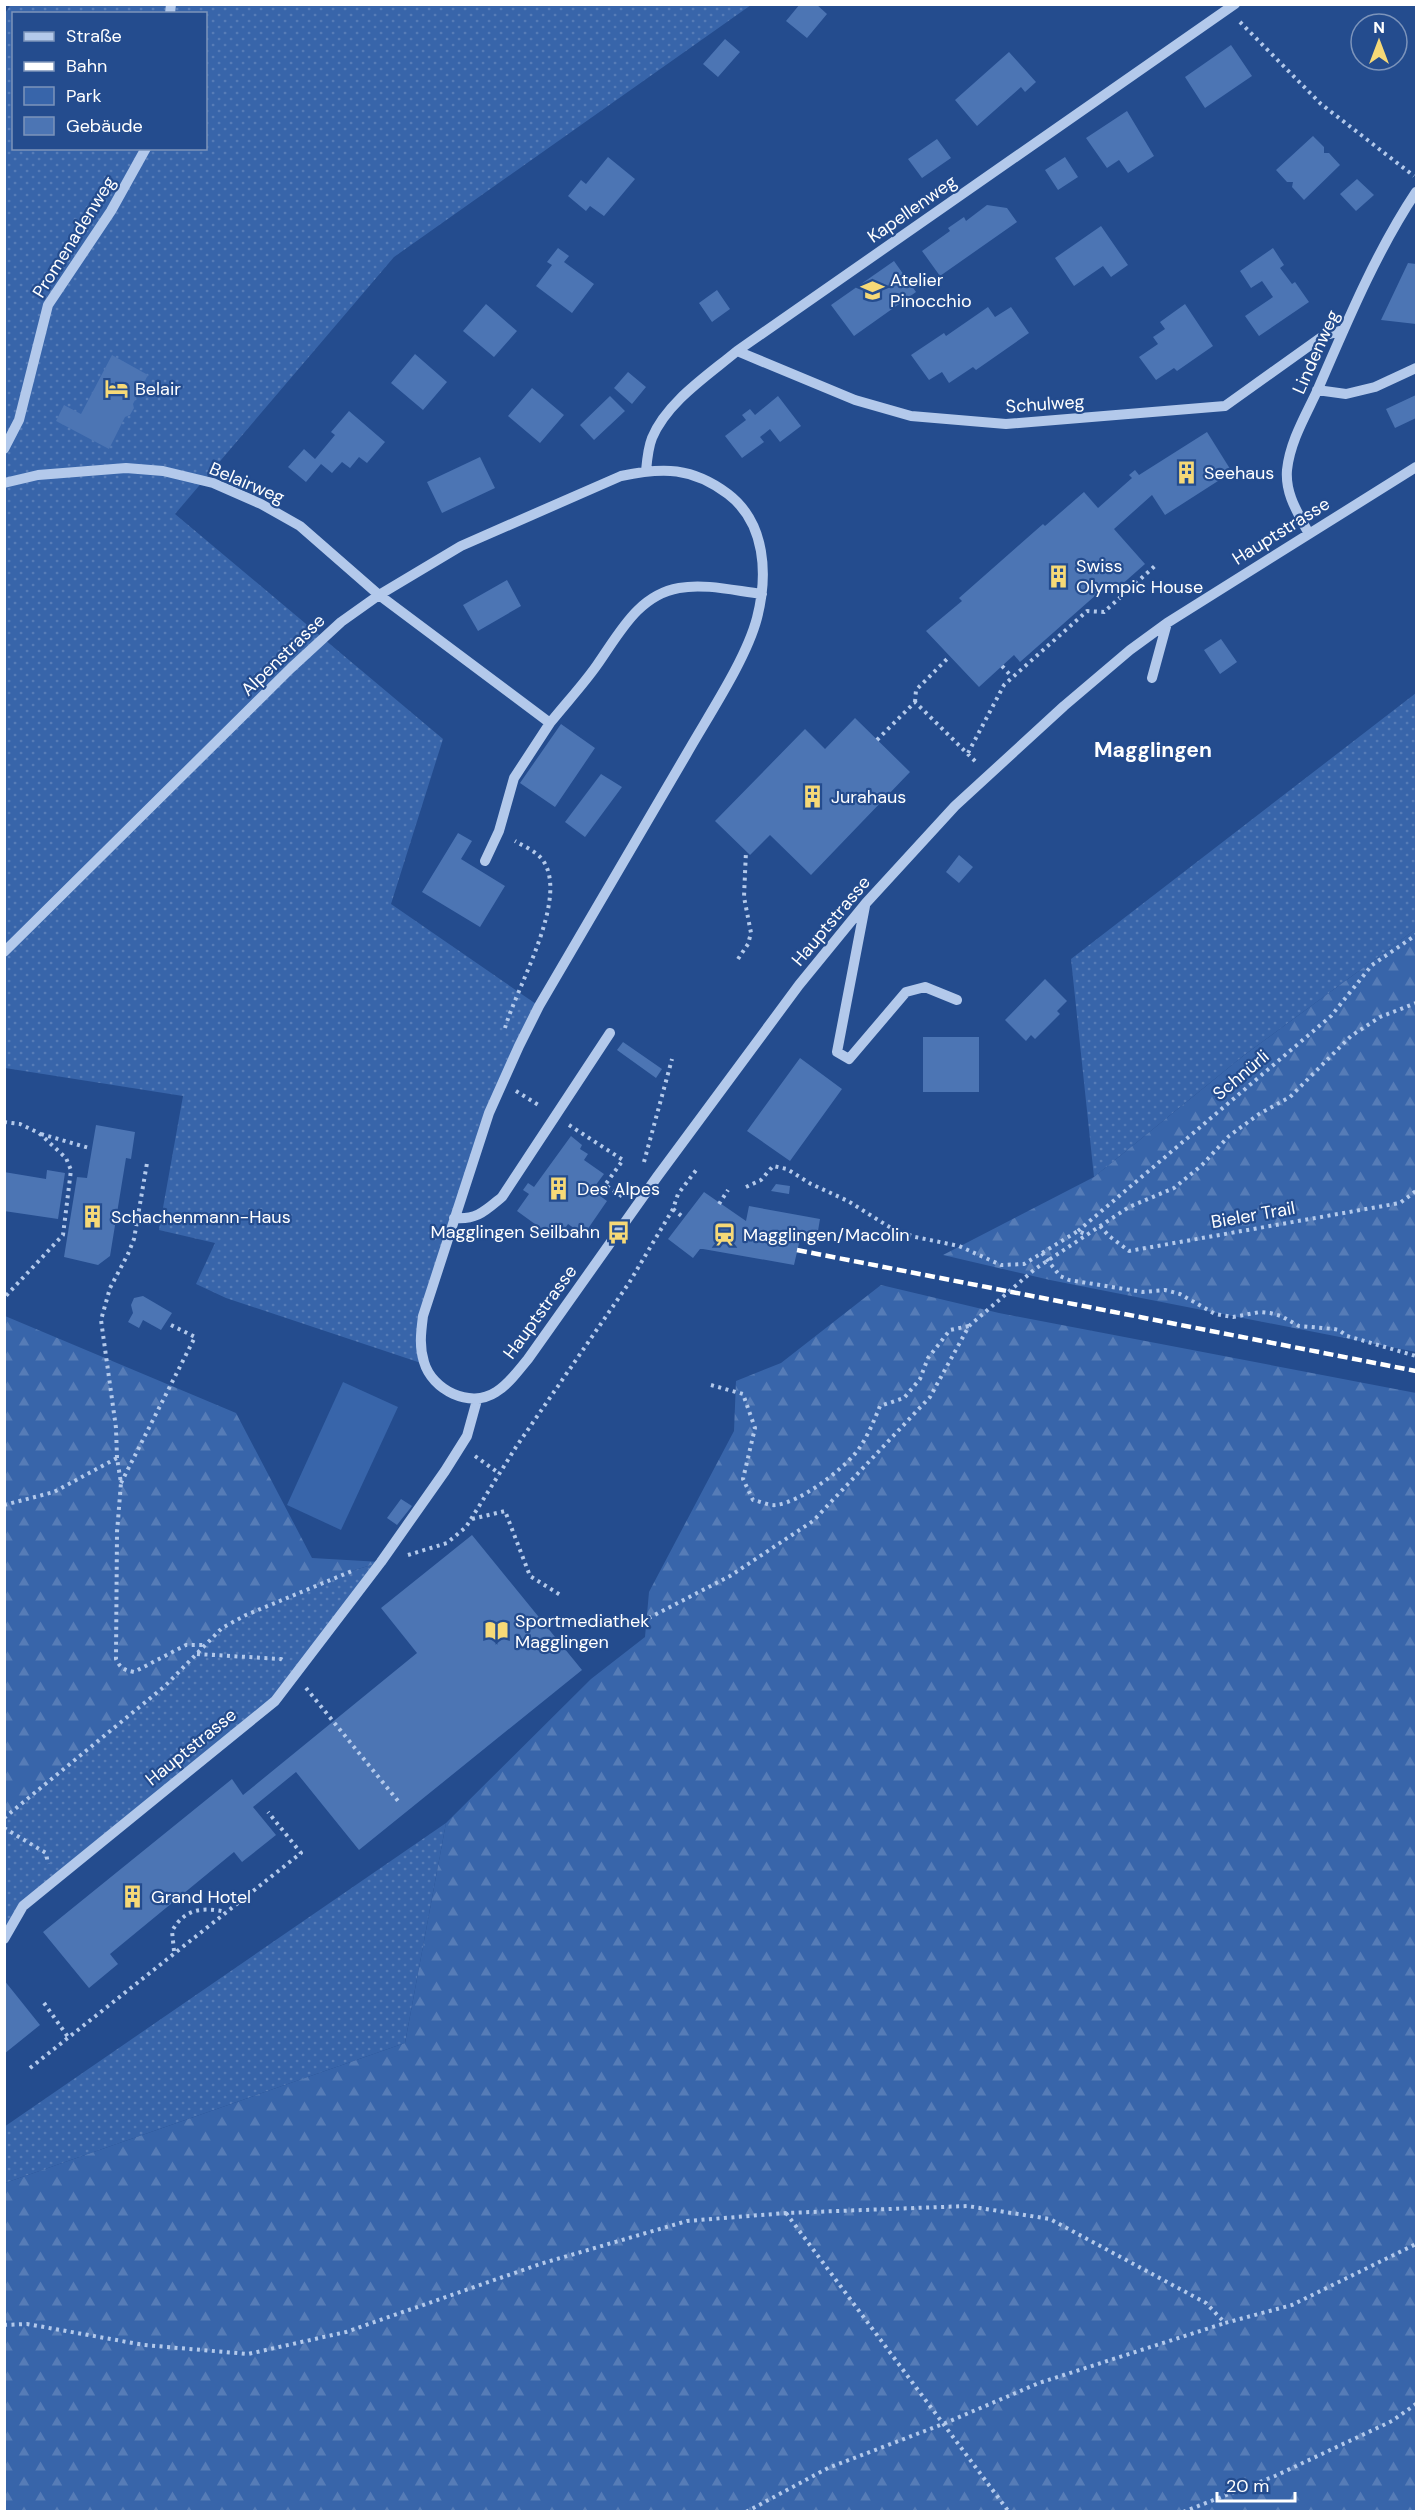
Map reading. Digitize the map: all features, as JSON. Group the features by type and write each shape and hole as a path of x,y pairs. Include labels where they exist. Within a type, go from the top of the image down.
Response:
{"street":[{"name":"Kapellenweg","path":"646,471 650,445 665,416 681,399 737,351 1231,7"},
{"name":"Promenadenweg","path":"4,449 19,420 48,305 111,211 145,150"},
{"name":"Lindenweg","path":"1309,534 1291,501 1287,485 1287,469 1292,445 1343,330 1400,217 1416,192"},
{"name":"Schulweg","path":"737,351 855,400 911,416 1006,424 1225,406 1323,336 1343,330"},
{"path":"1317,390 1346,393 1375,387 1416,368"},
{"name":"Hauptstrasse","path":"4,1939 23,1906 275,1701 293,1671 381,1562 467,1436 477,1400 494,1394 507,1384 528,1359 657,1177 799,985 866,903 964,798 1064,706 1130,650 1167,623 1416,467"},
{"name":"Belairweg","path":"4,483 38,475 126,468 163,471 213,483 261,504 300,526 378,595 550,723"},
{"path":"477,1400 462,1398 448,1392 434,1380 424,1364 420,1342 423,1316 489,1113 539,1006 736,667 757,621 762,594 761,547 749,517 734,499 698,476 665,469 646,471"},
{"name":"Alpenstrasse","path":"4,952 291,668 341,622 378,595 461,546 621,476 646,471"},
{"path":"485,861 499,831 514,778 550,723 596,666 624,624 637,611 660,593 681,587 762,594"},
{"path":"1152,678 1167,623"},
{"path":"866,903 837,1052 849,1059 906,992 925,987 957,1000"},
{"path":"454,1218 468,1219 484,1212 502,1197 610,1033"}],"path":[{"path":"1231,7 1321,104 1416,178"},
{"path":"968,753 1004,685 1012,677 1087,611 1104,612 1156,565"},
{"path":"877,740 915,702 916,690 949,657"},
{"path":"1002,666 1012,677"},
{"path":"915,702 977,762"},
{"path":"499,831 541,858 545,863 551,883 546,923 512,1003 504,1032"},
{"path":"738,959 748,944 751,933 744,897 746,852"},
{"name":"Schnürli","path":"746,1187 760,1180 773,1166 787,1169 811,1184 848,1201 891,1228 915,1237 959,1246 1001,1265 1024,1264 1078,1231 1331,1016 1372,965 1416,935"},
{"path":"620,1620 639,1623 730,1576 813,1521 930,1397 969,1326 1035,1269 1129,1207 1174,1188 1202,1165 1229,1136 1259,1114 1290,1097 1351,1036 1380,1017 1416,1003"},
{"path":"657,1177 645,1169 644,1158 672,1059"},
{"path":"524,1096 539,1106"},
{"path":"4,1122 20,1124 39,1133 90,1148"},
{"path":"569,1125 623,1160 605,1185 636,1206"},
{"path":"4,1298 63,1235 71,1170 66,1158 39,1133"},
{"path":"147,1164 134,1239 110,1288 101,1320 121,1483 117,1532 116,1659 126,1671 134,1672 186,1646 203,1645"},
{"path":"399,1558 447,1544 466,1527 629,1283 673,1209 678,1194 697,1169"},
{"path":"719,1204 728,1190"},
{"name":"Bieler Trail","path":"1100,1226 1129,1251 1400,1203 1416,1191"},
{"path":"673,1209 684,1218"},
{"path":"1078,1231 1086,1234"},
{"path":"1042,1253 1060,1276 1070,1280 1143,1292 1165,1290 1180,1294 1215,1314 1233,1317 1260,1312 1270,1313 1299,1326 1340,1330 1347,1336 1416,1356"},
{"path":"121,1483 195,1337 171,1325"},
{"path":"711,1385 743,1394 755,1428 743,1479 753,1500 775,1505 797,1497 824,1481 854,1455 870,1430 879,1406 904,1398 920,1379 928,1358 950,1330 969,1326"},
{"path":"474,1456 500,1474"},
{"path":"4,1505 54,1492 117,1458"},
{"path":"471,1519 505,1511 530,1576 562,1596"},
{"path":"4,1818 165,1686 222,1628 246,1615 345,1573 381,1562"},
{"path":"196,1654 281,1659 398,1801"},
{"path":"30,2068 301,1853 268,1812"},
{"path":"4,1828 46,1853"},
{"path":"175,1952 172,1931 180,1921 200,1908 226,1912"},
{"path":"44,2003 68,2037"},
{"path":"4,2325 27,2324 144,2345 248,2354 346,2332 540,2264 687,2222 786,2213 967,2206 1050,2219 1206,2303 1225,2324"},
{"path":"786,2213 1009,2511"},
{"path":"746,2511 828,2468 944,2424 1039,2383 1292,2305 1416,2244"},
{"path":"1184,2511 1275,2476 1392,2421 1416,2404"}],"green space":[{"path":"11,4 751,5 394,257 175,514 443,739 391,904 539,1006 489,1112 423,1316 424,1364 226,1298 196,1284 215,1243 159,1230 183,1096 5,1068 4,15"},
{"path":"1416,693 1416,929 1243,1056 1094,1177 1071,959"},
{"path":"1416,929 1416,1352 1050,1280 943,1255 1094,1177 1243,1056"},
{"path":"881,1285 999,1313 1416,1393 1416,2511 5,2511 5,2183 405,2043 446,1823 591,1679 645,1637 649,1592 734,1431 736,1381 781,1363"},
{"path":"5,1316 236,1413 312,1558 381,1562 345,1573 222,1628 165,1686 5,1818"},
{"path":"343,1382 398,1407 341,1530 287,1505"},
{"path":"381,1562 275,1701 23,1906 5,1939 5,1818 165,1686 222,1628 345,1573"},
{"path":"446,1823 405,2043 5,2183 4,2127"}],"building":[{"path":"800,4 816,4 827,14 807,38 786,21"},
{"path":"725,39 740,52 718,77 703,64"},
{"path":"1231,45 1252,76 1205,108 1185,77"},
{"path":"1009,52 1036,82 1025,92 1021,87 977,126 955,100"},
{"path":"1127,111 1154,156 1128,173 1119,160 1107,168 1086,138"},
{"path":"1313,136 1324,147 1324,153 1329,153 1340,165 1304,200 1292,187 1293,182 1287,182 1276,170"},
{"path":"937,139 951,158 922,178 908,159"},
{"path":"608,157 635,179 604,216 590,206 586,211 568,196 581,180 586,184"},
{"path":"1065,157 1078,177 1058,190 1045,170"},
{"path":"1357,179 1374,195 1356,211 1340,194"},
{"path":"987,205 1007,208 1017,222 940,276 922,251 950,231 948,228 964,217 966,221"},
{"path":"1101,226 1128,265 1111,277 1103,266 1074,286 1055,258"},
{"path":"558,248 569,256 564,262 594,284 572,313 536,286 552,265 547,262"},
{"path":"1273,248 1284,265 1280,268 1292,284 1295,282 1309,302 1259,336 1245,316 1273,297 1262,281 1251,288 1240,271"},
{"path":"894,261 916,292 854,336 831,305"},
{"path":"1408,263 1416,264 1416,324 1381,320"},
{"path":"717,290 730,309 712,322 699,303"},
{"path":"486,304 517,331 494,357 463,331"},
{"path":"1185,304 1213,346 1177,371 1174,368 1156,380 1139,357 1158,344 1153,337 1165,329 1160,322"},
{"path":"988,307 995,317 1011,307 1029,333 976,370 973,367 949,383 942,372 929,380 911,355 944,333 946,336"},
{"path":"415,354 447,382 423,410 391,383"},
{"name":"Belair","path":"112,355 148,375 133,404 134,408 130,415 125,417 109,449 56,421 64,405 81,414"},
{"path":"628,372 646,387 632,404 614,388"},
{"path":"532,388 564,415 540,443 508,416"},
{"path":"1416,395 1416,418 1395,428 1386,409"},
{"path":"610,396 625,411 594,440 580,425"},
{"path":"778,396 801,426 780,442 770,429 760,437 764,442 742,458 725,436 746,420 742,415 750,409 755,415"},
{"path":"349,411 385,442 367,463 359,457 350,468 342,462 332,473 321,464 306,482 288,467 304,449 315,459 335,435 331,432"},
{"name":"Swiss Olympic House","path":"1207,432 1232,472 1165,515 1152,495 1114,529 1145,564 1111,594 1105,587 1020,662 1014,655 979,687 926,631 962,601 959,598 1043,524 1045,526 1084,492 1098,508 1132,478 1129,475 1135,470 1139,475"},
{"path":"480,457 495,488 442,513 427,482"},
{"path":"507,580 521,606 478,631 463,605"},
{"path":"1221,639 1237,662 1220,674 1204,650"},
{"name":"Jurahaus","path":"855,718 910,772 811,875 770,835 750,855 715,821 805,729 825,749"},
{"path":"561,724 595,748 555,807 520,783"},
{"path":"601,774 622,787 585,837 565,822"},
{"path":"458,833 472,841 461,859 505,886 480,927 422,892"},
{"path":"959,855 973,867 959,883 946,872"},
{"path":"1045,979 1067,1001 1057,1011 1060,1014 1035,1039 1031,1035 1026,1041 1005,1020"},
{"path":"923,1037 979,1037 979,1092 923,1092"},
{"path":"623,1042 662,1069 656,1078 617,1050"},
{"path":"800,1058 842,1089 790,1161 747,1131"},
{"name":"Schachenmann-Haus","path":"96,1125 135,1132 131,1159 126,1158 110,1256 98,1265 64,1257 77,1177 87,1178"},
{"name":"Des Alpes","path":"571,1136 582,1145 580,1149 588,1154 584,1160 604,1174 592,1190 607,1201 585,1233 581,1233 568,1224 557,1240 517,1211 529,1194 523,1190 528,1183 534,1187"},
{"path":"47,1170 65,1173 58,1219 4,1211 4,1172 46,1179"},
{"path":"776,1184 790,1186 789,1194 771,1191"},
{"path":"704,1192 746,1221 749,1206 820,1219 816,1243 800,1239 794,1265 703,1249 700,1249 693,1258 668,1239"},
{"path":"143,1296 172,1313 161,1330 143,1320 139,1328 128,1322 133,1313 131,1305 134,1298"},
{"path":"401,1499 412,1506 397,1525 387,1518"},
{"path":"472,1535 582,1670 359,1850 296,1772 253,1807 276,1835 242,1862 234,1852 110,1954 118,1964 89,1988 43,1932 232,1779 243,1795 417,1653 381,1608"},
{"path":"4,1980 40,2025 4,2054"}],"railway":[{"path":"797,1250 1416,1371"}],"place":[{"name":"Atelier Pinocchio","path":"872,290"},
{"name":"Belair","path":"117,389"},
{"name":"Seehaus","path":"1186,473"},
{"name":"Swiss Olympic House","path":"1058,576"},
{"name":"Jurahaus","path":"813,797"},
{"name":"Des Alpes","path":"559,1189"},
{"name":"Schachenmann-Haus","path":"93,1217"},
{"name":"Magglingen Seilbahn","path":"618,1232"},
{"name":"Magglingen/Macolin","path":"725,1235"},
{"name":"Sportmediathek Magglingen","path":"497,1631"},
{"name":"Grand Hotel","path":"133,1897"}],"district":[{"name":"Magglingen","path":"1153,750"}]}
